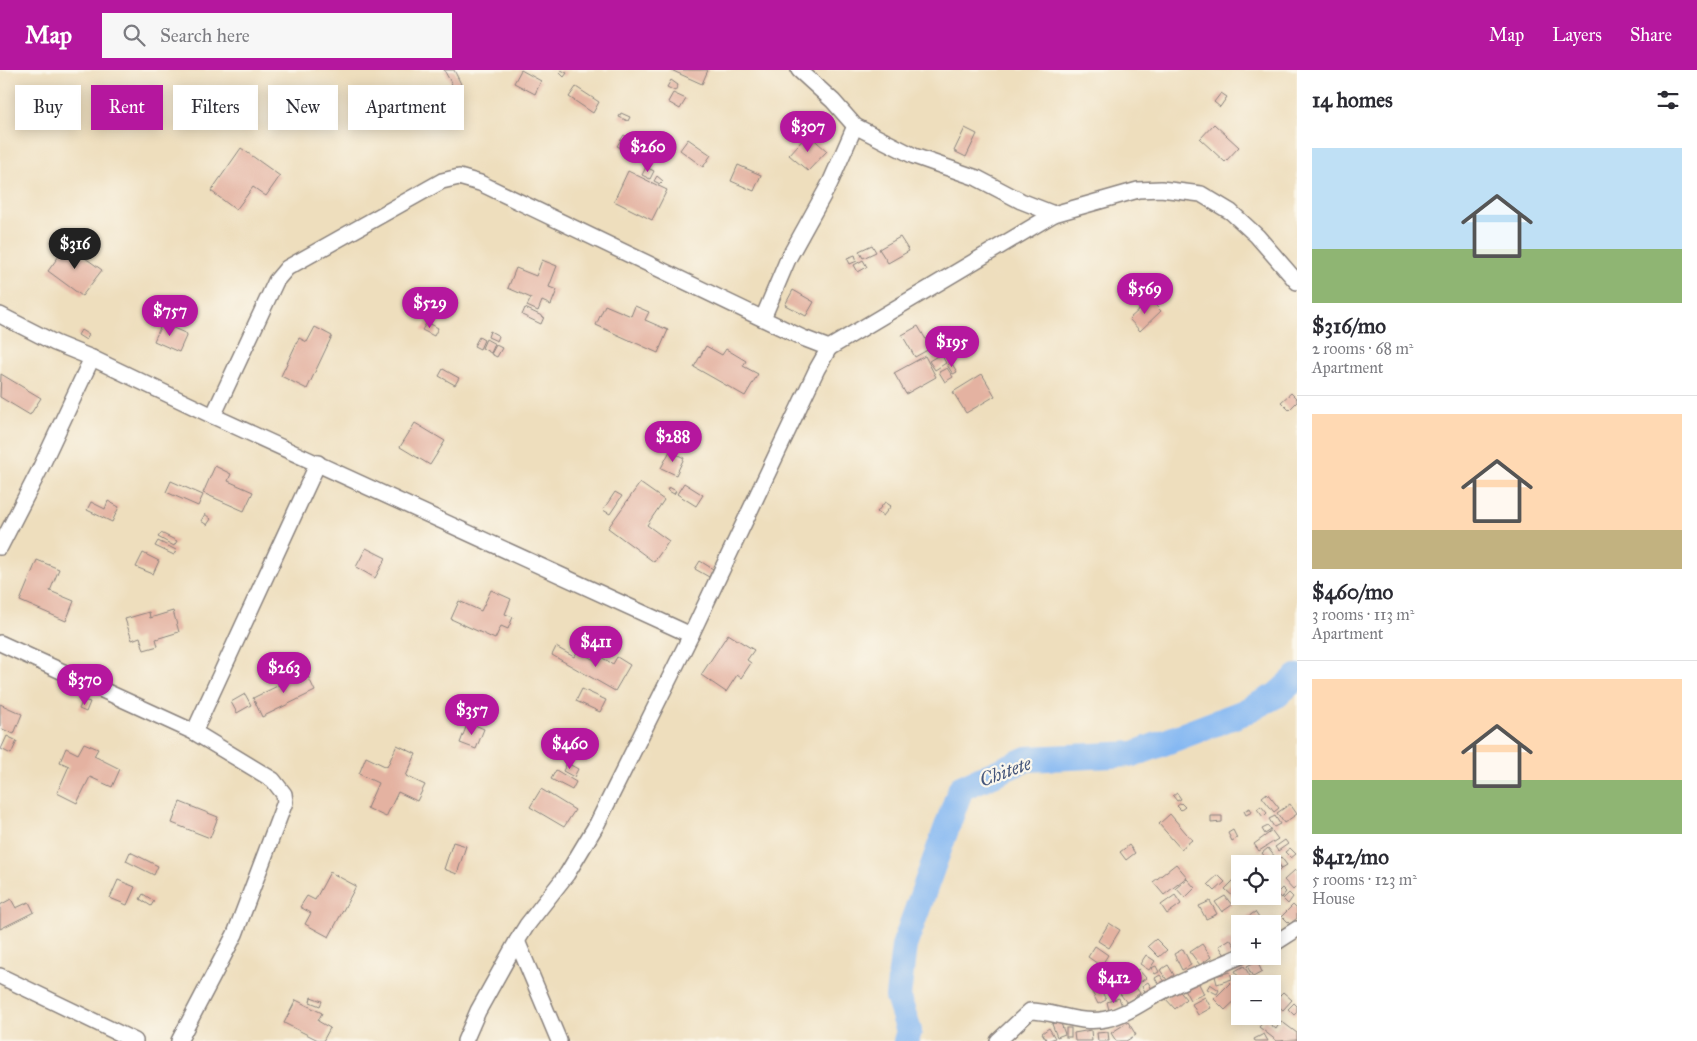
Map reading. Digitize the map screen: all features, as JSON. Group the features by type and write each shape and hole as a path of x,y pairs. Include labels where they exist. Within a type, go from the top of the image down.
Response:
{"street":[{"path":"799,70 833,101 855,126 914,156 977,178 1021,201 1054,214"},
{"path":"762,318 788,259 830,184 855,126"},
{"path":"212,416 276,281 287,268 442,181 459,177 480,183 803,338 829,348"},
{"path":"465,1041 478,1011 517,941 567,874 597,824 691,635 817,369 829,348 1054,214 1138,190 1161,189 1201,194 1232,212 1257,236 1297,282"},
{"path":"0,315 55,343 92,358 212,416 691,635"},
{"path":"0,548 39,471 92,358"},
{"path":"194,732 318,463"},
{"path":"0,643 194,732 273,780 284,794 285,802 235,934 180,1041"},
{"path":"1281,939 1297,929"},
{"path":"517,941 558,1041"},
{"path":"998,1041 1030,1011 1083,1020 1105,1020 1130,1012 1166,990 1231,961"},
{"path":"0,976 135,1041"}],"building":[{"path":"444,70 454,70 461,84 452,85"},
{"path":"521,70 541,81 535,94 514,83"},
{"path":"561,70 567,73 564,77 559,72"},
{"path":"671,70 708,70 702,84"},
{"path":"671,80 678,85 675,91 667,87"},
{"path":"576,87 599,102 593,113 569,97"},
{"path":"673,93 686,99 680,109 668,102"},
{"path":"1221,93 1227,97 1220,107 1214,102"},
{"path":"621,113 630,117 628,121 619,117"},
{"path":"1214,124 1239,147 1225,162 1200,139"},
{"path":"965,128 977,134 966,157 954,151"},
{"path":"808,134 827,151 808,171 789,155"},
{"path":"624,135 629,138 623,149 617,146"},
{"path":"688,139 711,155 703,167 680,150"},
{"path":"241,148 280,176 266,196 253,187 236,210 211,191"},
{"path":"738,165 761,175 754,191 731,181"},
{"path":"646,167 654,171 650,179 642,175"},
{"path":"628,171 667,190 652,220 614,201"},
{"path":"657,176 663,181 660,184 654,181"},
{"path":"900,237 909,251 888,263 879,249"},
{"path":"67,245 102,270 82,296 48,271"},
{"path":"872,245 876,252 863,258 859,251"},
{"path":"855,255 857,261 850,264 847,258"},
{"path":"542,260 557,266 549,287 557,290 551,305 542,301 538,311 527,306 531,298 508,288 516,268 536,276"},
{"path":"863,260 867,267 858,272 854,265"},
{"path":"793,290 814,302 806,316 785,305"},
{"path":"1150,300 1161,311 1140,331 1129,319"},
{"path":"605,305 631,316 635,306 649,312 645,320 668,330 658,353 596,325"},
{"path":"525,308 544,317 541,324 522,315"},
{"path":"427,322 438,328 434,336 422,330"},
{"path":"162,323 187,334 179,352 154,341"},
{"path":"918,326 931,348 915,357 902,335"},
{"path":"315,327 332,336 307,389 281,376 299,338 307,342"},
{"path":"81,330 89,335 86,340 78,335"},
{"path":"490,331 499,336 497,341 488,337"},
{"path":"479,337 484,340 480,349 474,346"},
{"path":"486,339 495,344 491,353 482,348"},
{"path":"496,345 502,348 497,357 491,354"},
{"path":"706,346 722,355 726,349 746,361 743,366 758,374 745,396 694,367"},
{"path":"941,354 946,363 935,370 929,361"},
{"path":"925,356 936,377 906,394 894,373"},
{"path":"951,362 957,372 953,374 947,365"},
{"path":"947,368 953,377 945,382 939,372"},
{"path":"443,369 459,378 455,385 439,376"},
{"path":"1,374 41,398 30,415 0,397"},
{"path":"982,374 995,396 966,413 953,392"},
{"path":"1291,393 1297,399 1297,402 1289,410 1281,402"},
{"path":"415,423 445,441 430,465 400,447"},
{"path":"670,451 684,458 676,475 661,468"},
{"path":"215,466 231,474 228,481 253,492 244,511 203,493"},
{"path":"171,481 203,495 198,506 166,492"},
{"path":"640,483 664,500 647,525 669,541 654,562 608,528"},
{"path":"684,483 703,495 696,506 677,494"},
{"path":"669,487 676,491 674,494 667,490"},
{"path":"615,492 622,496 610,514 603,510"},
{"path":"108,501 119,507 112,522 87,510 91,502 105,509"},
{"path":"885,502 891,506 883,516 877,512"},
{"path":"205,514 211,519 207,525 201,521"},
{"path":"161,533 177,541 174,546 158,537"},
{"path":"158,541 176,550 174,555 155,546"},
{"path":"366,548 386,558 375,578 356,567"},
{"path":"143,553 159,561 153,574 136,567"},
{"path":"37,560 59,569 50,591 74,601 66,621 20,601"},
{"path":"700,561 713,569 709,577 695,569"},
{"path":"491,590 511,599 505,614 513,617 508,629 501,626 495,639 451,619 459,601 481,611"},
{"path":"173,611 179,632 156,639 158,646 144,650 140,637 132,640 125,619 149,612 150,618"},
{"path":"728,634 754,650 747,660 751,663 741,678 737,675 726,692 701,675"},
{"path":"556,647 574,657 578,651 596,661 599,656 613,664 617,657 630,665 615,691 552,655"},
{"path":"306,672 315,691 262,717 253,698"},
{"path":"582,689 606,700 600,712 576,701"},
{"path":"245,694 251,705 237,713 231,702"},
{"path":"83,700 90,702 86,712 79,709"},
{"path":"0,704 22,714 14,734 0,728"},
{"path":"468,722 484,729 476,749 460,743"},
{"path":"7,736 17,741 11,754 1,749"},
{"path":"84,743 98,749 94,756 120,769 112,787 90,777 77,803 57,793 69,766 60,762 66,748 78,754"},
{"path":"397,745 416,754 406,776 425,785 417,801 398,792 386,817 367,808 378,783 359,774 366,757 387,767"},
{"path":"567,763 578,769 574,777 563,771"},
{"path":"556,770 576,782 572,790 551,779"},
{"path":"541,789 575,810 564,827 530,807"},
{"path":"1177,793 1181,799 1177,801 1173,796"},
{"path":"1267,793 1279,808 1274,812 1262,797"},
{"path":"180,802 218,817 210,838 172,823"},
{"path":"1181,803 1185,807 1181,810 1177,806"},
{"path":"1290,804 1297,814 1284,823 1277,813"},
{"path":"1261,806 1267,813 1263,817 1257,809"},
{"path":"1250,808 1252,812 1246,815 1244,811"},
{"path":"1170,814 1192,840 1181,849 1159,824"},
{"path":"1211,816 1222,816 1222,822 1211,823"},
{"path":"1275,816 1280,824 1274,827 1269,819"},
{"path":"1268,826 1271,830 1265,834 1262,829"},
{"path":"1233,830 1237,838 1232,841 1228,833"},
{"path":"1272,831 1278,839 1259,851 1254,844"},
{"path":"1285,840 1288,844 1278,851 1275,847"},
{"path":"453,842 466,846 457,874 444,869"},
{"path":"1129,845 1135,853 1126,860 1120,852"},
{"path":"1268,848 1273,855 1264,855 1262,853"},
{"path":"1290,848 1296,854 1291,858 1285,852"},
{"path":"130,852 158,866 154,875 126,861"},
{"path":"1281,857 1287,865 1281,867"},
{"path":"1176,864 1187,877 1164,895 1153,882"},
{"path":"1295,870 1297,873 1297,886 1293,890 1284,880"},
{"path":"330,872 356,886 329,937 305,924 311,913 300,907 307,896 315,900"},
{"path":"1218,875 1225,882 1215,891 1208,884"},
{"path":"1187,879 1195,888 1185,898 1176,888"},
{"path":"118,880 135,887 127,905 110,898"},
{"path":"1231,883 1231,894 1225,889"},
{"path":"1281,889 1286,892 1281,898"},
{"path":"1289,893 1293,897 1288,904 1283,899"},
{"path":"143,894 154,901 151,906 140,899"},
{"path":"1175,895 1181,904 1167,914 1161,905"},
{"path":"1225,896 1232,905 1222,912 1215,902"},
{"path":"11,899 16,908 29,902 34,912 0,929 0,905"},
{"path":"1210,901 1217,914 1206,919 1199,906"},
{"path":"1293,905 1297,909 1297,918 1290,924 1282,916"},
{"path":"1109,923 1120,930 1109,948 1098,941"},
{"path":"1156,939 1167,950 1159,957 1148,946"},
{"path":"1230,939 1231,955 1227,958 1219,946"},
{"path":"1202,944 1211,957 1200,965 1190,952"},
{"path":"1095,946 1108,955 1101,966 1088,957"},
{"path":"1183,949 1191,965 1182,970 1174,954"},
{"path":"1146,955 1155,961 1149,970 1140,964"},
{"path":"1168,965 1174,975 1167,980 1160,970"},
{"path":"1259,965 1262,972 1252,975 1247,966"},
{"path":"1156,966 1159,972 1155,974 1151,968"},
{"path":"1244,966 1249,975 1237,975 1235,971"},
{"path":"1138,969 1146,978 1139,983 1132,975"},
{"path":"1230,972 1231,979 1217,984 1215,976"},
{"path":"1160,975 1166,983 1160,987 1155,978"},
{"path":"1131,981 1140,993 1127,1003 1118,991"},
{"path":"1148,982 1153,991 1147,995 1142,986"},
{"path":"1198,982 1204,994 1190,1000 1184,989"},
{"path":"1231,982 1231,1004 1225,1010 1214,999"},
{"path":"1210,984 1219,990 1217,994 1207,989"},
{"path":"1100,988 1106,1000 1098,1004 1092,992"},
{"path":"1177,988 1186,999 1175,1009 1165,998"},
{"path":"1283,992 1292,1000 1283,1010 1281,1008 1281,994"},
{"path":"311,997 322,1001 320,1006 310,1002"},
{"path":"1205,997 1211,1008 1198,1015 1192,1004"},
{"path":"1119,998 1122,1006 1109,1010 1107,1002"},
{"path":"296,1000 322,1013 318,1021 330,1028 323,1041 284,1023"},
{"path":"1294,1003 1297,1006 1297,1012 1294,1015 1288,1009"},
{"path":"1060,1021 1065,1034 1057,1037 1052,1024"},
{"path":"1281,1021 1297,1033 1297,1040 1277,1041 1259,1027 1261,1025 1271,1025 1276,1029 1278,1025 1281,1025"},
{"path":"1128,1022 1136,1035 1126,1041 1116,1041 1111,1033"},
{"path":"1049,1028 1055,1038 1047,1041 1042,1033"},
{"path":"1066,1028 1071,1028 1071,1037 1066,1037"},
{"path":"1091,1030 1092,1041 1075,1041 1074,1033"},
{"path":"1108,1032 1109,1041 1098,1041 1097,1033"},
{"path":"1264,1034 1268,1041 1255,1041 1254,1039"}],"waterway":[{"name":"Chitete","path":"906,1041 909,1031 898,997 904,946 961,788 1027,759 1134,754 1242,713 1277,695 1297,677"}]}
